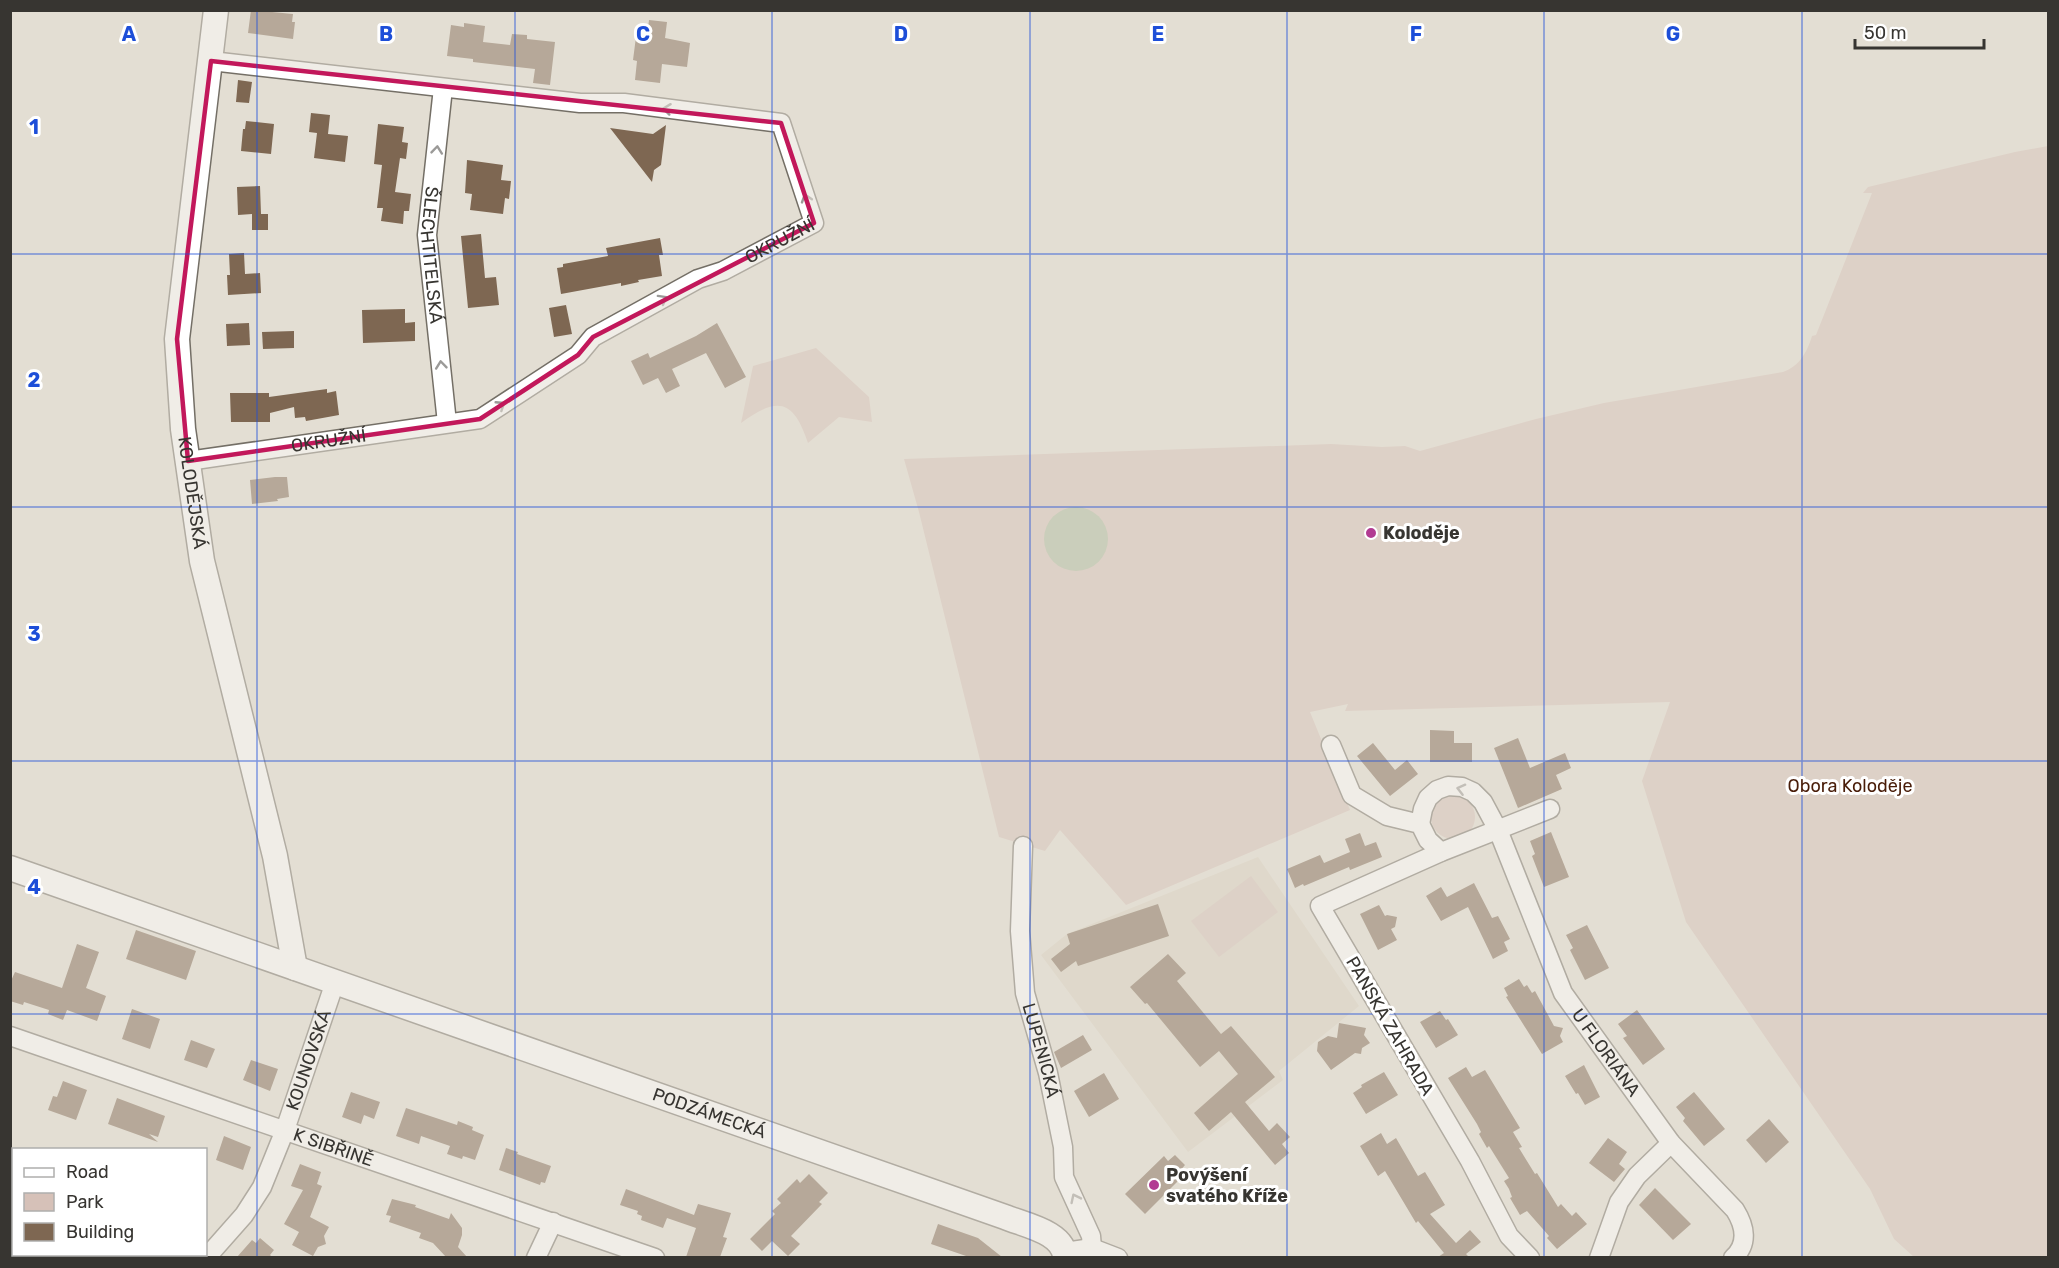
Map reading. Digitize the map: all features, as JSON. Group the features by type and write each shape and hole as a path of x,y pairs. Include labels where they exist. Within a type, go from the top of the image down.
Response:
{"street":[{"name":"KOLODĚJSKÁ","path":"216,10 177,339 183,429 202,561 275,856 295,968"},
{"name":"OKRUŽNÍ","path":"188,460 480,419 578,355 593,337 698,279 723,271 814,223 781,123 624,104 580,103 211,62"},
{"name":"ŠLECHTITELSKÁ","path":"443,88 427,235 447,423"},
{"path":"1331,745 1352,795 1387,816 1420,824"},
{"path":"1441,852 1428,840 1420,824 1428,798 1437,790 1448,786 1462,787 1473,792 1483,802 1498,830"},
{"name":"PANSKÁ ZAHRADA","path":"1530,1257 1509,1236 1470,1161 1320,906 1441,852 1550,809"},
{"name":"U FLORIÁNA","path":"1498,830 1563,993 1671,1143 1736,1210 1745,1234 1743,1245 1733,1257"},
{"name":"LUPENICKÁ","path":"1023,846 1020,931 1025,993 1048,1073 1063,1148 1064,1177 1091,1236 1092,1248"},
{"name":"PODZÁMECKÁ","path":"10,868 1005,1217 1054,1238 1060,1242 1065,1255 1092,1248 1118,1257"},
{"name":"KOUNOVSKÁ","path":"207,1256 244,1215 262,1187 285,1130 336,982"},
{"name":"K SIBŘINĚ","path":"10,1036 655,1257"},
{"path":"1599,1257 1619,1202 1637,1176 1671,1143"},
{"path":"536,1257 553,1222"}],"highlighted area":[{"path":"211,61 781,123 814,223 593,337 578,355 480,419 188,461 177,339"}],"shaded area":[{"path":"1070,507 1082,507 1099,516 1106,527 1108,539 1106,551 1099,562 1082,571 1070,571 1058,566 1049,557 1044,545 1044,533 1049,521 1058,512"},
{"path":"1258,857 1359,1006 1279,1071 1283,1080 1188,1152 1041,955 1067,934"}],"green space":[{"name":"Obora Koloděje","path":"2048,146 2048,1257 1914,1257 1894,1239 1870,1189 1686,922 1642,781 1670,702 1345,711 1348,704 1310,712 1350,810 1126,905 1060,830 1045,851 999,837 904,459 1331,444 1405,446 1420,451 1604,403 1783,372 1798,362 1805,353 1812,336 1816,335 1872,193 1863,193 1868,187"},
{"path":"816,348 869,397 872,422 839,417 808,443 796,417 782,406 765,409 741,423 753,366"},
{"path":"1453,795 1469,801 1475,817 1469,833 1453,839 1437,833 1431,817 1437,801"},
{"path":"1251,876 1278,912 1219,957 1191,921"}],"building":[{"path":"251,10 293,14 292,22 295,22 293,39 248,33"},
{"path":"649,20 667,22 665,38 690,43 687,67 662,64 660,83 635,80 637,61 633,60 636,37 647,36"},
{"path":"464,23 485,26 483,42 510,45 512,34 527,35 527,39 555,42 550,85 533,83 535,69 473,62 473,59 447,56 451,25 464,27"},
{"path":"238,80 252,82 249,103 236,102"},
{"path":"311,113 330,115 328,134 348,136 345,162 314,158 317,133 309,132"},
{"path":"246,121 274,124 271,154 241,151"},
{"path":"378,124 404,127 402,142 408,143 406,159 400,158 395,192 411,194 409,211 404,211 403,224 381,221 383,208 377,208 382,165 374,164"},
{"path":"666,125 661,165 654,170 652,182 610,128 653,134"},
{"path":"467,160 503,165 501,180 511,181 509,199 505,198 503,214 470,210 472,194 465,193"},
{"path":"260,186 261,214 268,214 268,230 252,230 252,214 238,215 237,187"},
{"path":"481,234 485,278 496,277 499,305 468,308 461,236"},
{"path":"660,238 663,255 659,255 662,276 638,280 639,282 621,286 621,283 561,294 557,268 563,267 563,264 608,256 606,248"},
{"path":"244,253 245,274 260,273 261,293 228,295 229,254"},
{"path":"566,305 572,334 554,337 549,308"},
{"path":"405,309 405,323 415,322 415,341 363,343 362,310"},
{"path":"249,323 250,345 227,346 226,324"},
{"path":"717,323 746,377 725,388 706,353 672,369 680,386 666,393 658,378 643,385 631,361 648,353 650,358"},
{"path":"294,331 294,348 263,349 262,332"},
{"path":"327,389 327,393 336,391 339,415 306,421 305,417 295,418 294,407 270,413 270,422 231,422 230,393 269,393 269,397"},
{"path":"287,477 289,497 277,499 278,501 252,504 250,480"},
{"path":"1430,730 1454,731 1454,743 1472,743 1472,762 1430,762"},
{"path":"1518,738 1530,768 1565,753 1571,768 1556,775 1562,789 1518,808 1494,748"},
{"path":"1373,743 1395,770 1407,760 1418,774 1390,796 1357,756"},
{"path":"1551,832 1569,877 1544,887 1532,856 1535,854 1530,841"},
{"path":"1360,833 1365,846 1376,842 1382,857 1295,888 1287,869 1320,855 1324,863 1350,852 1345,839"},
{"path":"1474,883 1492,918 1498,916 1510,939 1504,942 1508,951 1493,959 1468,907 1441,921 1426,896 1441,887 1447,897"},
{"path":"1158,904 1169,936 1078,966 1076,961 1061,972 1051,959 1070,944 1067,934"},
{"path":"1379,905 1385,916 1397,917 1395,927 1391,929 1397,940 1378,950 1360,914"},
{"path":"1587,925 1609,968 1585,980 1570,950 1573,948 1566,935"},
{"path":"136,930 196,951 186,980 126,959"},
{"path":"77,944 99,952 86,988 106,996 97,1021 67,1010 63,1020 48,1014 49,1010 24,1002 23,1005 10,1001 10,983 15,972 62,988"},
{"path":"1168,954 1186,973 1177,981 1221,1034 1231,1026 1275,1077 1245,1102 1269,1131 1277,1123 1290,1137 1282,1144 1289,1153 1275,1165 1231,1112 1209,1131 1194,1113 1238,1074 1219,1051 1200,1067 1147,1003 1145,1004 1130,987"},
{"path":"1519,979 1532,993 1535,991 1554,1026 1563,1028 1560,1036 1563,1042 1542,1054 1506,997 1508,996 1504,988"},
{"path":"132,1009 160,1019 150,1049 122,1039"},
{"path":"1637,1010 1665,1049 1643,1065 1623,1038 1627,1036 1618,1024"},
{"path":"1440,1011 1458,1035 1436,1048 1420,1022"},
{"path":"1339,1023 1366,1028 1364,1035 1370,1043 1362,1048 1361,1054 1355,1053 1331,1070 1317,1051 1318,1042 1328,1036 1337,1038"},
{"path":"1083,1035 1092,1050 1061,1068 1054,1052"},
{"path":"191,1040 215,1049 207,1068 184,1060"},
{"path":"251,1060 278,1069 270,1091 243,1080"},
{"path":"1584,1065 1600,1097 1585,1105 1565,1076"},
{"path":"1466,1067 1472,1077 1485,1070 1520,1128 1513,1132 1522,1147 1519,1148 1535,1174 1537,1173 1558,1207 1561,1204 1572,1216 1576,1212 1587,1224 1557,1249 1527,1211 1520,1215 1510,1198 1512,1197 1504,1181 1509,1178 1489,1146 1487,1148 1479,1134 1481,1132 1477,1124 1448,1078"},
{"path":"1384,1072 1398,1095 1366,1114 1353,1093 1362,1087 1361,1085"},
{"path":"1104,1073 1119,1099 1089,1117 1074,1091"},
{"path":"63,1081 87,1090 76,1120 48,1110 53,1096 57,1097"},
{"path":"351,1092 380,1102 374,1119 364,1115 361,1124 342,1117"},
{"path":"1694,1092 1725,1129 1704,1146 1683,1121 1685,1118 1676,1107"},
{"path":"117,1098 165,1116 158,1137 149,1134 158,1142 108,1124"},
{"path":"406,1108 457,1125 458,1121 473,1127 472,1130 484,1135 475,1160 447,1154 450,1146 421,1136 419,1144 396,1136"},
{"path":"1769,1119 1789,1142 1766,1163 1746,1140"},
{"path":"1381,1133 1387,1144 1396,1138 1418,1176 1425,1172 1445,1205 1430,1214 1456,1243 1470,1230 1481,1242 1466,1254 1469,1257 1438,1257 1444,1253 1418,1221 1416,1223 1385,1171 1378,1176 1360,1146"},
{"path":"224,1136 251,1147 243,1170 216,1160"},
{"path":"1608,1138 1627,1152 1619,1164 1625,1169 1614,1182 1589,1163"},
{"path":"506,1148 551,1166 545,1183 541,1182 540,1185 499,1170"},
{"name":"Povýšení svatého Kříže","path":"1175,1155 1185,1165 1179,1172 1183,1176 1145,1214 1125,1194 1164,1156 1168,1161"},
{"path":"300,1164 321,1172 317,1184 322,1186 310,1217 329,1227 324,1236 326,1244 318,1247 313,1256 292,1245 299,1232 284,1224 303,1190 291,1186"},
{"path":"809,1174 828,1193 819,1202 822,1204 791,1236 800,1244 788,1256 772,1241 762,1251 750,1239 775,1214 772,1211 781,1203 777,1199 797,1179 800,1183"},
{"path":"1655,1188 1691,1224 1673,1240 1639,1205"},
{"path":"626,1189 694,1215 698,1204 731,1213 723,1237 727,1238 720,1257 686,1257 696,1228 667,1218 663,1228 641,1220 642,1216 637,1214 638,1211 620,1205"},
{"path":"392,1199 416,1205 415,1207 449,1219 451,1213 462,1228 458,1247 467,1257 446,1257 433,1243 419,1238 421,1233 389,1222 391,1216 386,1215"},
{"path":"938,1224 978,1238 1002,1257 969,1257 931,1244"},
{"path":"260,1238 274,1250 270,1255 272,1257 237,1257 252,1240 256,1243"}],"place":[{"name":"Koloděje","path":"1371,533"},
{"name":"Povýšení svatého Kříže","path":"1154,1185"}]}
